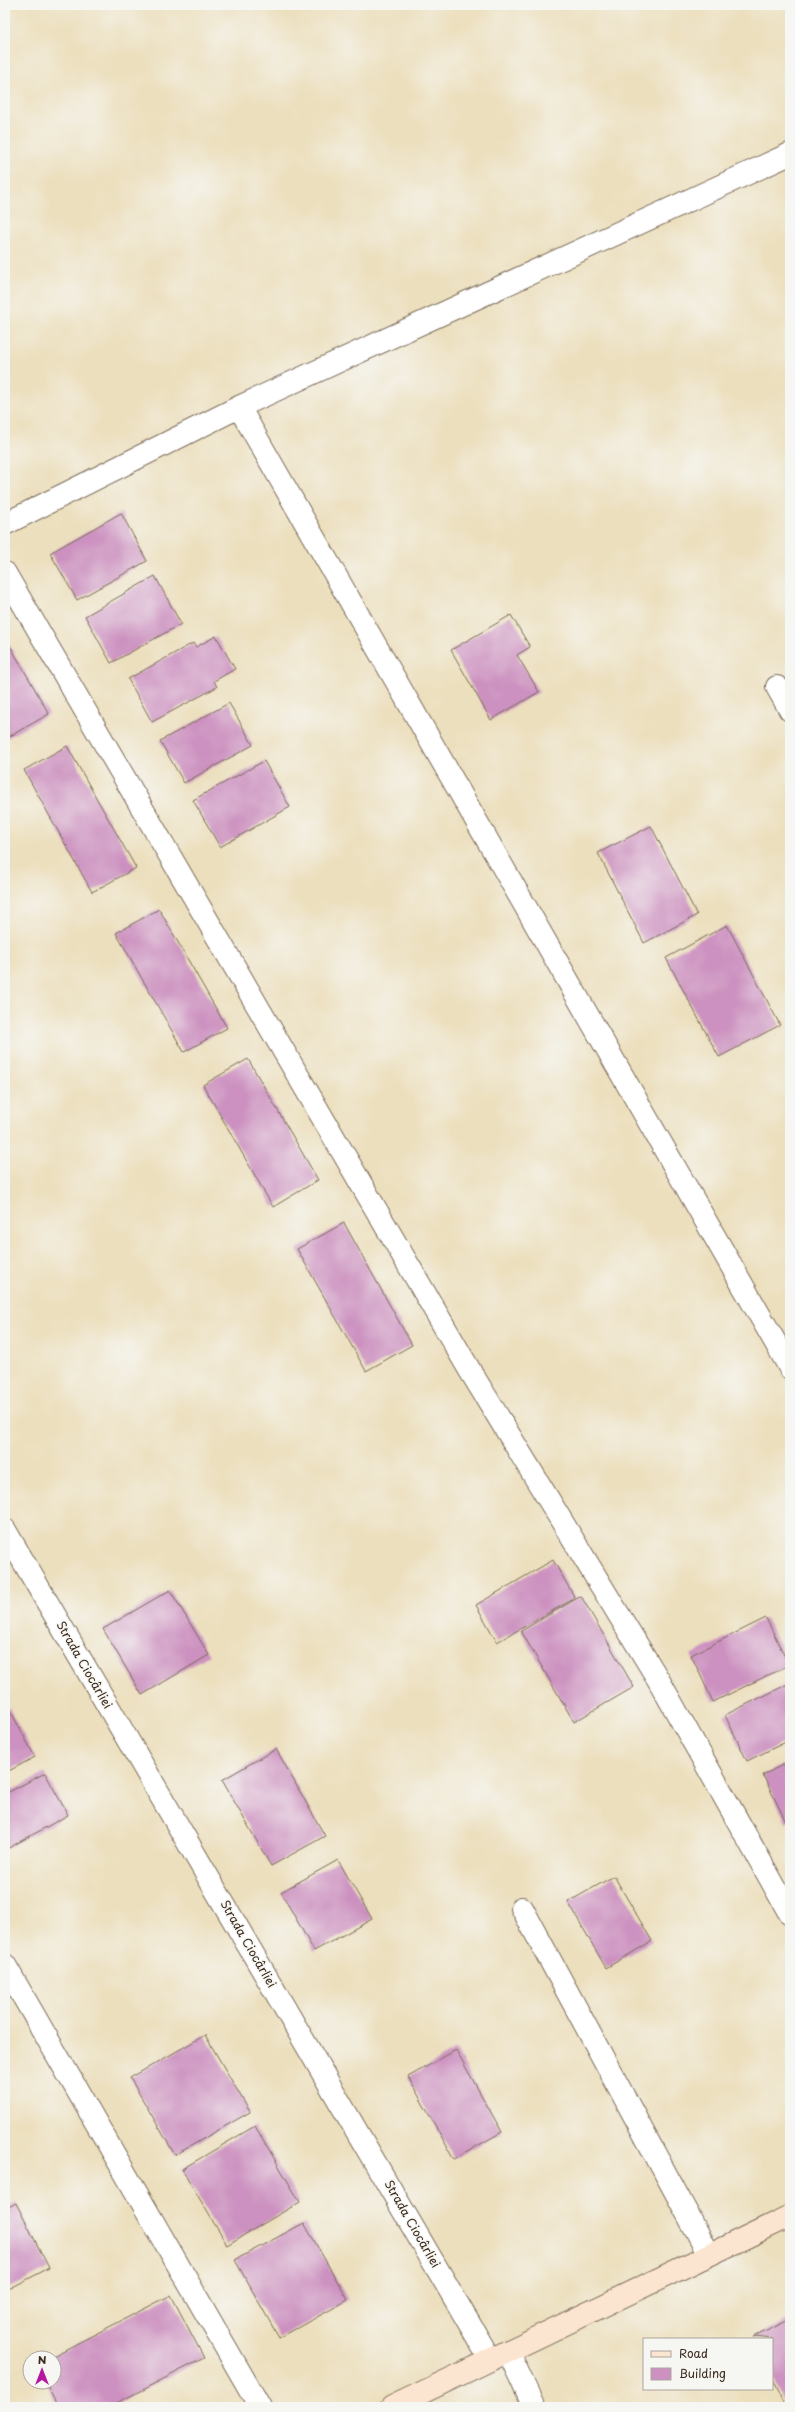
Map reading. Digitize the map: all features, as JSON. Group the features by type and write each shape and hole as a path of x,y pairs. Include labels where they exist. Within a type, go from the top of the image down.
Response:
{"street":[{"path":"5,524 239,407 790,154"},
{"path":"239,407 790,1368"},
{"path":"5,573 469,1369 658,1679 790,1914"},
{"path":"777,687 790,710"},
{"name":"Strada Ciocârliei","path":"5,1530 499,2355 534,2407"},
{"path":"522,1908 709,2254"},
{"path":"5,1965 260,2407"},
{"path":"392,2407 790,2216"}],"building":[{"path":"121,513 147,561 77,600 50,553"},
{"path":"155,576 181,624 111,663 85,616"},
{"path":"511,615 530,647 517,655 539,692 491,720 451,650"},
{"path":"216,636 235,669 214,681 217,687 152,722 128,679 193,643 196,647"},
{"path":"5,637 49,714 5,739"},
{"path":"229,703 253,745 184,783 160,741"},
{"path":"67,746 136,868 92,892 24,770"},
{"path":"264,761 290,807 220,847 193,800"},
{"path":"651,826 697,915 644,943 598,853"},
{"path":"159,909 227,1028 184,1052 116,933"},
{"path":"727,925 780,1025 719,1057 666,958"},
{"path":"248,1059 318,1180 273,1207 203,1085"},
{"path":"344,1223 412,1345 366,1371 297,1249"},
{"path":"553,1560 575,1598 497,1642 476,1605"},
{"path":"170,1590 209,1655 142,1695 103,1629"},
{"path":"581,1596 634,1687 574,1722 521,1631"},
{"path":"766,1618 789,1665 713,1702 691,1655"},
{"path":"790,1683 790,1740 747,1761 725,1715"},
{"path":"9,1708 35,1757 5,1773 5,1710"},
{"path":"276,1749 325,1836 271,1866 222,1780"},
{"path":"790,1761 790,1820 786,1822 763,1775"},
{"path":"45,1773 68,1815 5,1850 5,1794"},
{"path":"338,1860 372,1919 314,1951 281,1892"},
{"path":"614,1876 652,1941 606,1968 568,1902"},
{"path":"205,2035 250,2112 175,2155 130,2078"},
{"path":"456,2050 502,2132 454,2159 408,2077"},
{"path":"255,2126 300,2202 227,2245 182,2169"},
{"path":"16,2203 49,2268 5,2291 5,2209"},
{"path":"304,2223 348,2300 279,2338 235,2260"},
{"path":"171,2295 204,2358 109,2407 58,2407 49,2390 62,2390 62,2351"},
{"path":"790,2319 790,2407 786,2407 773,2379 773,2338 753,2337"}]}
